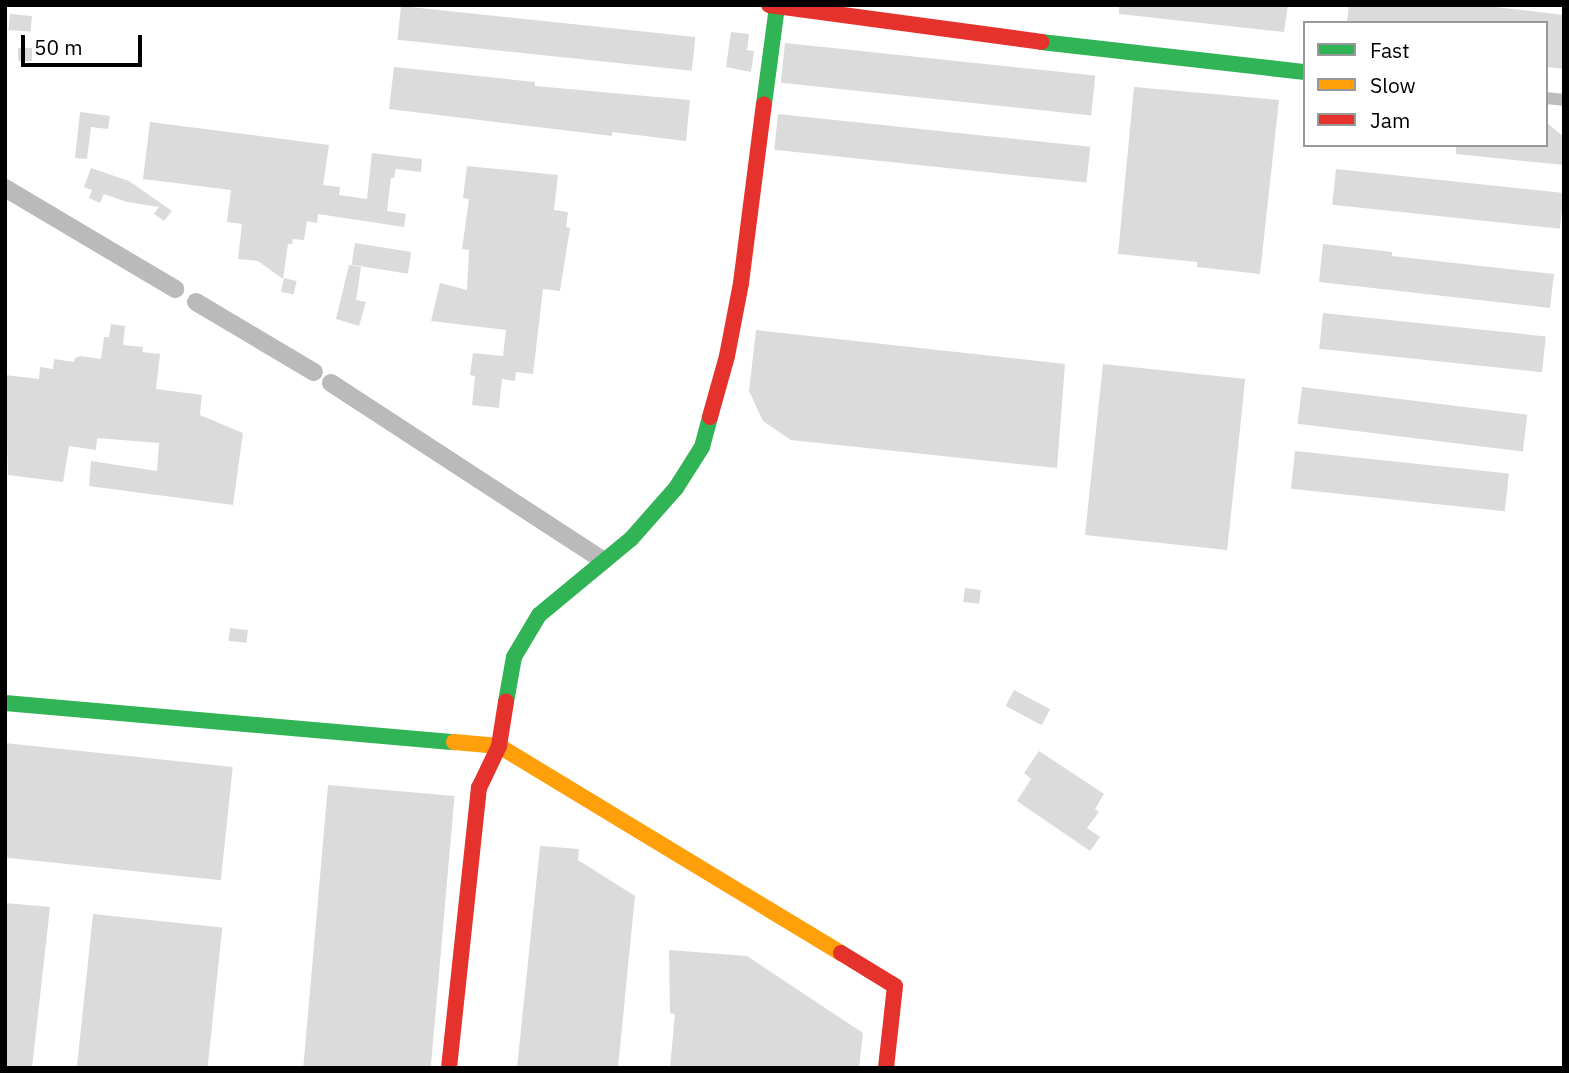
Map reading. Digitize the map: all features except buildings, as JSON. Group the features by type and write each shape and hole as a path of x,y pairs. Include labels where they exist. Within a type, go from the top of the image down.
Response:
{"street":[{"path":"449,1068 479,788 499,746 514,657 539,615 631,539 676,488 702,447 727,356 741,283 773,6 1116,52 1303,72"},
{"path":"5,703 499,746 895,986 886,1068"}],"waterway":[{"path":"5,188 175,289"},
{"path":"196,302 314,372"},
{"path":"331,383 603,560"}],"traffic: fast":[{"path":"764,104 777,6"},
{"path":"1041,42 1303,72"},
{"path":"506,702 514,657 539,615 631,539 676,488 702,447 710,417"},
{"path":"5,703 454,742"}],"traffic: slow":[{"path":"454,742 499,746 841,953"}],"traffic: jam":[{"path":"769,5 1041,42"},
{"path":"710,417 727,356 741,283 764,104"},
{"path":"449,1068 479,788 499,746 506,702"},
{"path":"841,953 895,986 886,1068"}]}
